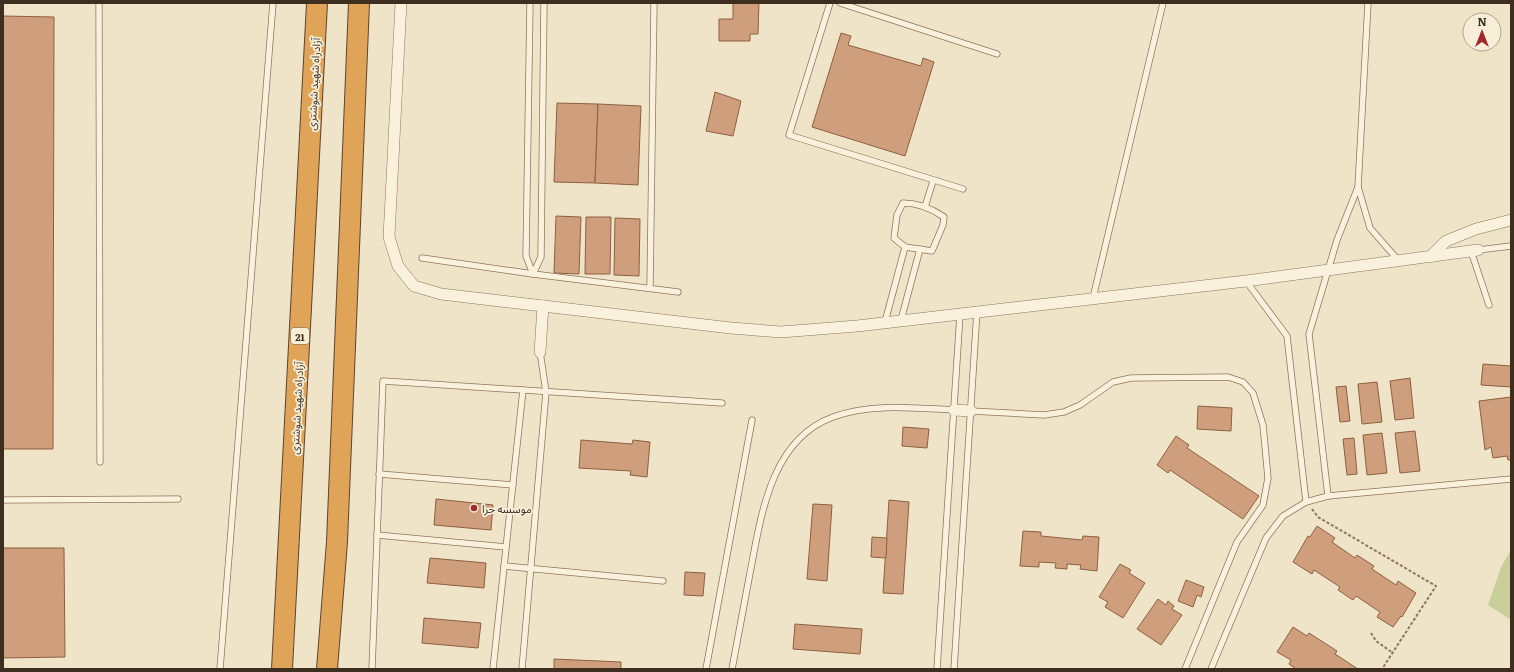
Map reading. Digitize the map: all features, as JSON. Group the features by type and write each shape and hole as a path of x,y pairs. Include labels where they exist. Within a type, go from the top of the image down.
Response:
{"highway":[{"name":"آزادراه شهید شوشتری","path":"282,669 317,3"},
{"path":"327,669 337,542 359,3"}],"street":[{"path":"401,3 389,237 398,266 414,286 441,294 731,328 781,332 885,322 1246,281 1474,251"},
{"path":"1430,257 1446,241 1476,229 1511,220"},
{"path":"540,352 543,306"},
{"path":"954,410 971,411"}],"lane":[{"path":"100,3 100,462"},
{"path":"220,669 273,3"},
{"path":"530,3 526,256 533,274"},
{"path":"533,274 540,256 544,3"},
{"path":"650,288 654,3"},
{"path":"830,3 789,135 933,181 963,189"},
{"path":"840,3 997,54"},
{"path":"1093,298 1163,3"},
{"path":"1328,496 1309,334 1337,240 1358,187 1368,3"},
{"path":"925,207 933,181"},
{"path":"1358,187 1370,228 1399,261"},
{"path":"903,203 913,203 925,207 934,209 944,217 943,225 932,251 905,247 894,238 897,215 903,203"},
{"path":"1488,305 1474,251 1511,246"},
{"path":"885,322 905,247"},
{"path":"901,320 920,249"},
{"path":"422,258 533,274 678,292"},
{"path":"1246,281 1287,336 1306,502"},
{"path":"954,669 978,311"},
{"path":"937,669 960,313"},
{"path":"522,669 546,392 540,352"},
{"path":"971,411 1044,415 1064,412 1080,405 1113,382 1131,378 1228,377 1243,382 1253,393 1263,425 1268,478 1263,505 1237,542 1185,669"},
{"path":"372,669 383,381 722,403"},
{"path":"493,669 523,390"},
{"path":"732,669 761,517 774,477 787,453 806,432 832,417 862,411 897,407 954,410"},
{"path":"706,669 752,420"},
{"path":"379,474 513,485"},
{"path":"1211,669 1266,538 1283,516 1306,502 1328,496 1511,479"},
{"path":"3,500 178,499"},
{"path":"377,535 506,547"},
{"path":"504,566 663,581"}],"path":[{"path":"1306,502 1318,517 1436,586 1382,669"},
{"path":"1371,633 1376,641 1393,653"}],"green space":[{"path":"1511,550 1511,620 1488,605 1501,567"}],"building":[{"path":"733,3 759,3 758,34 750,34 750,41 719,41 719,19 733,19"},
{"path":"3,16 54,17 53,449 3,449"},
{"path":"841,33 851,36 848,45 921,66 923,58 934,62 905,156 812,127"},
{"path":"715,92 741,101 733,136 706,131"},
{"path":"557,103 598,104 595,183 554,182"},
{"path":"598,104 641,106 638,185 595,183"},
{"path":"556,216 581,217 579,274 554,273"},
{"path":"586,217 611,217 610,274 585,274"},
{"path":"615,218 640,219 639,276 614,275"},
{"path":"1483,364 1511,366 1511,387 1481,385"},
{"path":"1410,378 1414,418 1395,420 1390,381"},
{"path":"1377,382 1382,422 1362,424 1358,384"},
{"path":"1346,386 1350,421 1340,422 1336,387"},
{"path":"1511,397 1511,460 1508,460 1507,456 1493,458 1491,447 1485,450 1479,401"},
{"path":"1198,406 1232,408 1231,431 1197,429"},
{"path":"903,427 929,429 927,448 902,446"},
{"path":"1415,431 1420,471 1400,473 1395,433"},
{"path":"1382,433 1387,473 1367,475 1363,435"},
{"path":"1176,436 1189,445 1187,448 1259,496 1243,519 1170,470 1168,473 1157,465"},
{"path":"1354,438 1357,474 1347,475 1343,439"},
{"path":"581,440 632,444 633,440 650,442 647,477 630,475 631,471 579,468"},
{"path":"436,499 493,505 491,530 434,525"},
{"path":"889,500 909,502 903,594 883,593"},
{"path":"813,504 832,505 827,581 807,579"},
{"path":"1317,526 1335,538 1332,542 1355,558 1357,555 1374,566 1372,569 1396,585 1398,581 1416,593 1402,617 1401,616 1393,627 1377,617 1380,612 1356,596 1353,600 1338,590 1340,587 1314,570 1312,574 1293,562 1308,536 1310,537"},
{"path":"1023,531 1041,532 1041,536 1082,540 1083,536 1099,537 1097,571 1080,569 1081,565 1067,564 1067,569 1055,568 1056,563 1039,562 1039,567 1020,566"},
{"path":"872,537 887,538 886,558 871,557"},
{"path":"3,548 64,548 65,657 3,658"},
{"path":"430,558 486,563 484,588 427,583"},
{"path":"1120,564 1131,570 1129,573 1145,583 1123,618 1105,607 1108,602 1099,597"},
{"path":"685,572 705,573 703,596 684,595"},
{"path":"1186,580 1204,587 1201,597 1197,595 1193,607 1178,601"},
{"path":"1158,599 1166,605 1168,601 1174,606 1172,609 1182,615 1161,645 1137,629"},
{"path":"424,618 481,623 478,648 422,643"},
{"path":"795,624 862,629 860,654 793,649"},
{"path":"1293,627 1307,636 1309,633 1337,651 1335,654 1358,669 1296,669 1289,664 1291,660 1277,652"},
{"path":"554,659 621,662 621,669 554,669"}],"place":[{"name":"موسسه حرا","path":"474,508"}]}
